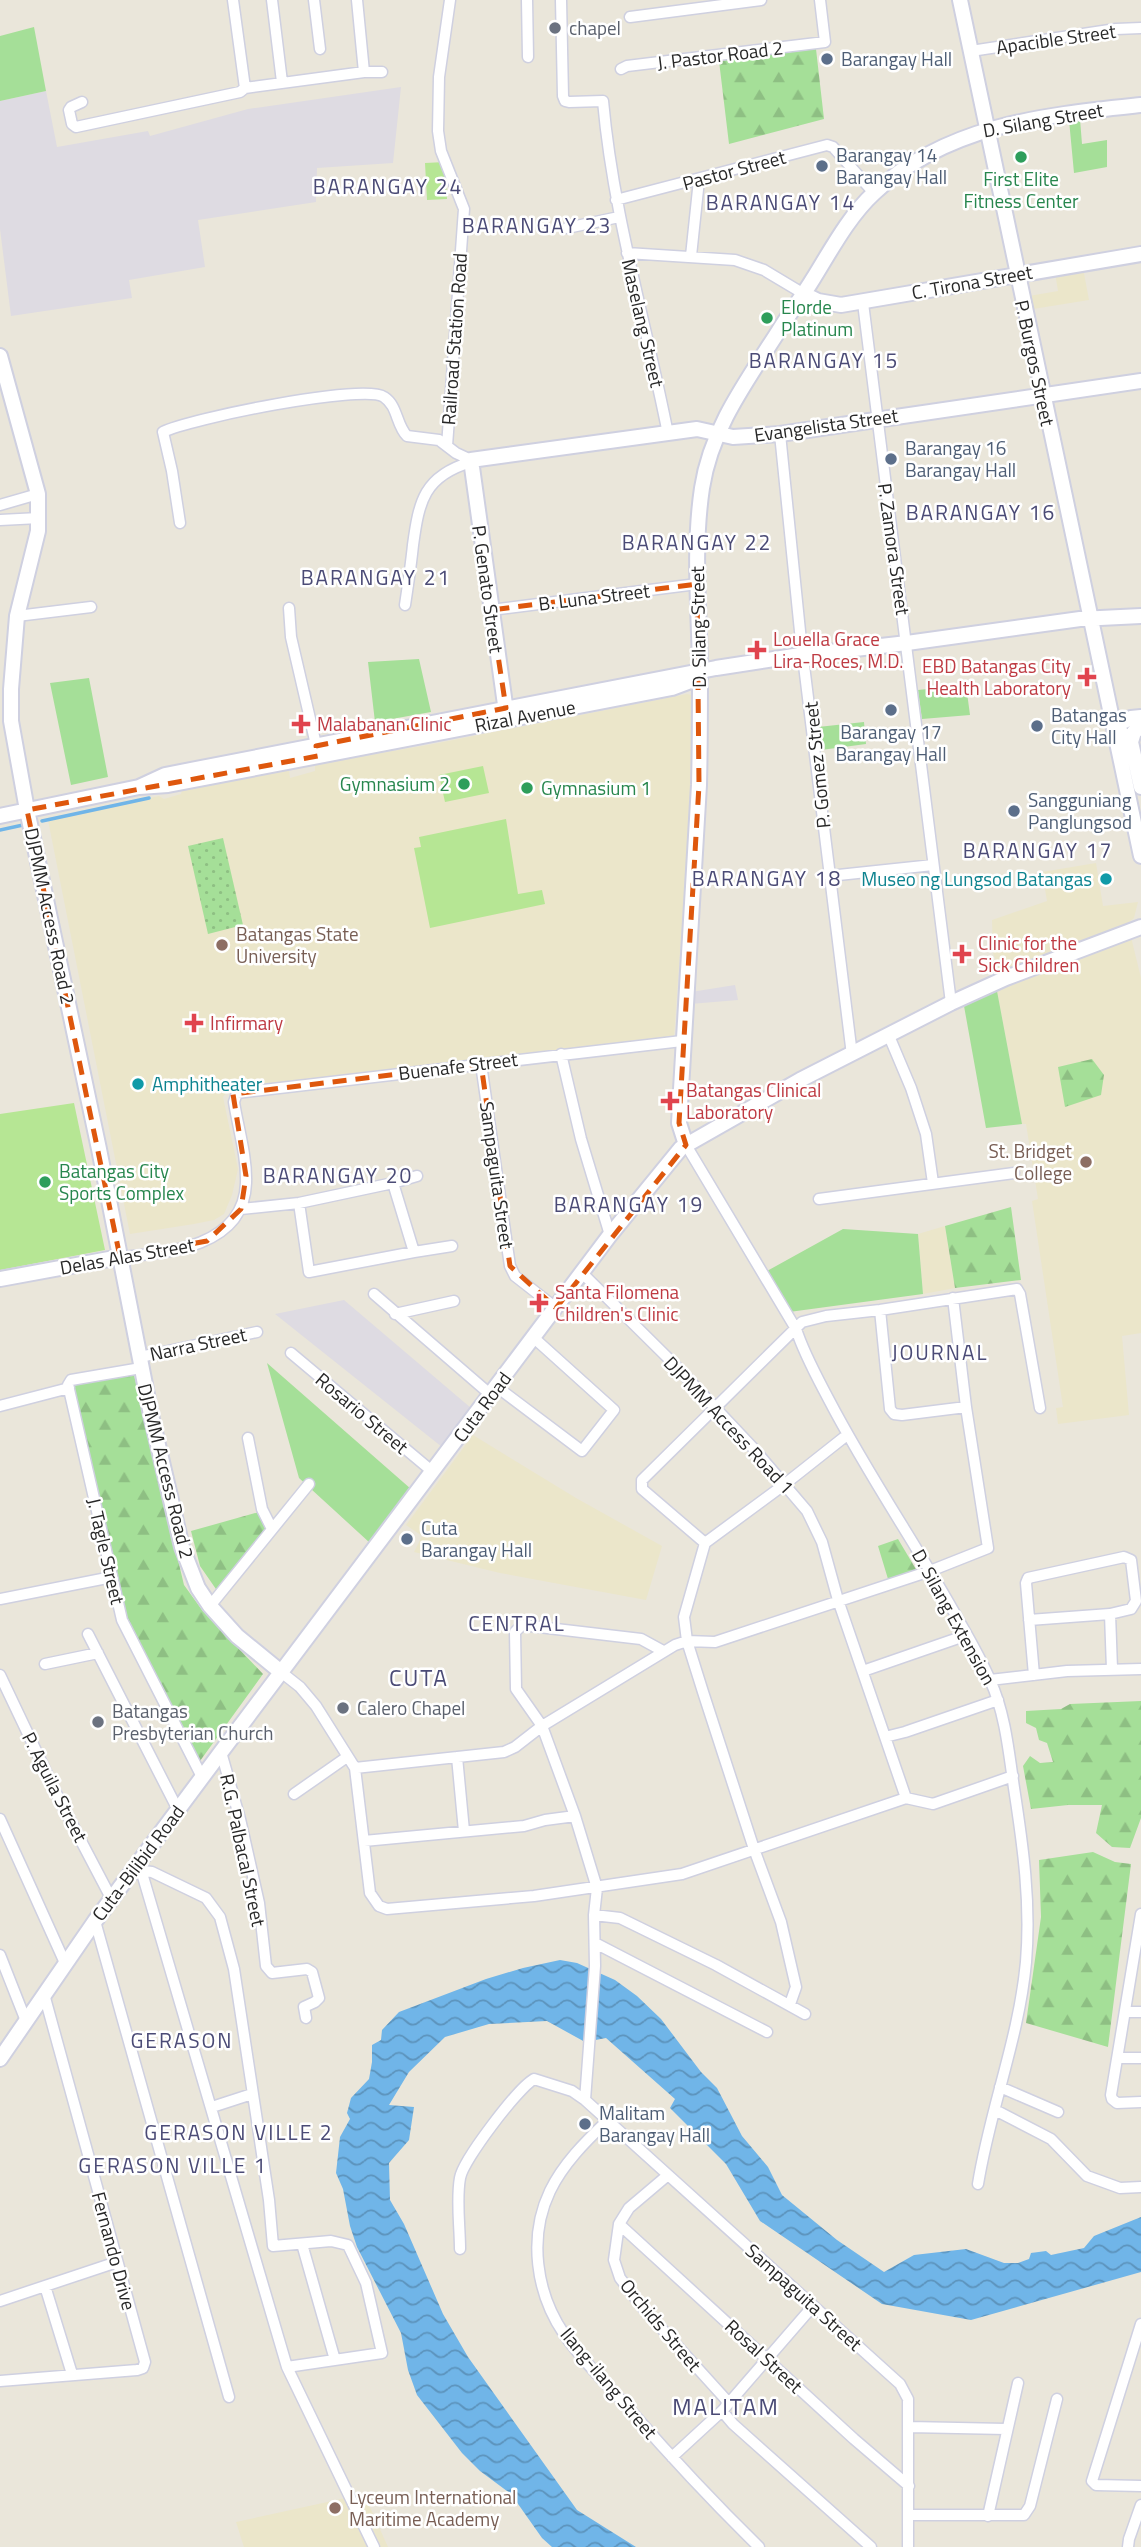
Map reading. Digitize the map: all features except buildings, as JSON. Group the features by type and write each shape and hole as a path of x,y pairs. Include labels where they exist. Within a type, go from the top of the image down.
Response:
{"street":[{"path":"233,0 245,88"},
{"path":"272,0 282,82"},
{"path":"314,0 320,48"},
{"path":"357,0 364,72"},
{"name":"Railroad Station Road","path":"450,0 439,77 438,131 441,151 464,209 447,446 471,461"},
{"path":"527,0 528,57"},
{"name":"Maselang Street","path":"561,0 563,96 565,101 569,102 603,101 619,217 668,434"},
{"path":"630,17 761,0"},
{"name":"J. Pastor Road 2","path":"621,69 627,66 825,42 820,0"},
{"name":"P. Burgos Street","path":"960,0 1141,856"},
{"name":"Apacible Street","path":"971,51 1116,29 1141,28"},
{"path":"82,102 69,110 72,124 76,127 234,95 245,88 382,72"},
{"name":"D. Silang Street","path":"686,1144 679,1123 698,811 700,671 697,535 707,459 718,432 737,397 830,252 874,193 928,155 974,133 1034,118 1141,105"},
{"name":"Pastor Street","path":"616,200 827,145 833,148 874,193"},
{"path":"691,256 699,180"},
{"path":"566,228 619,217"},
{"path":"627,253 735,260 764,270 804,294"},
{"name":"C. Tirona Street","path":"804,294 830,304 863,303 1141,254"},
{"name":"P. Zamora Street","path":"863,303 951,1003"},
{"name":"DJPMM Access Road 2","path":"0,356 38,494 39,518 17,616 11,689 12,721 27,810 182,1547 198,1588 210,1606 237,1636 300,1687 316,1706 355,1768"},
{"name":"Evangelista Street","path":"471,461 697,429 733,437 780,434 1141,381"},
{"path":"180,523 164,430 275,405 365,393 386,398 396,411 399,426 407,436 435,439 447,446"},
{"name":"P. Gomez Street","path":"780,434 829,876 852,1055"},
{"path":"405,605 419,507 436,480 452,467 471,461"},
{"name":"P. Genato Street","path":"471,461 506,713"},
{"path":"0,505 38,494"},
{"path":"0,520 39,518"},
{"name":"B. Luna Street","path":"491,610 697,584"},
{"path":"17,616 91,607"},
{"path":"289,608 291,637 317,751"},
{"name":"Rizal Avenue","path":"0,816 139,787 165,775 317,751 700,671 804,654 1091,618 1141,616"},
{"path":"1131,742 1114,726 1131,718 1141,717"},
{"path":"1141,727 1134,732 1131,742 1141,786"},
{"path":"829,876 933,864"},
{"path":"686,1144 773,1094 951,1003 1006,978 1141,927"},
{"path":"889,1037 911,1088 926,1134 933,1182"},
{"name":"Buenafe Street","path":"241,1209 246,1176 235,1095 682,1041"},
{"path":"561,1054 581,1139 610,1235"},
{"name":"Sampaguita Street","path":"481,1064 510,1266 515,1276 556,1308"},
{"name":"Cuta Road","path":"281,1672 610,1235 686,1144"},
{"name":"D. Silang Extension","path":"686,1144 796,1329 802,1348 847,1435 967,1635 998,1700 1013,1776 1027,1884 1026,1963 1016,2023 984,2147 978,2184"},
{"path":"819,1199 1014,1173"},
{"path":"241,1209 299,1203 417,1176"},
{"path":"393,1183 414,1252"},
{"path":"299,1203 309,1272 452,1246"},
{"name":"Delas Alas Street","path":"0,1279 120,1257 184,1249 207,1241 227,1227 241,1209"},
{"name":"DJPMM Access Road 1","path":"582,1273 672,1362 807,1511 822,1542 838,1600 906,1798"},
{"path":"705,1542 642,1489 642,1480 716,1410 802,1322 814,1318 1017,1289 1040,1408"},
{"path":"374,1294 395,1314 494,1391 582,1451 614,1410 534,1338"},
{"path":"953,1298 966,1407 988,1548 930,1571 715,1642 687,1642 663,1651 504,1752 355,1768 370,1893 379,1906 387,1909 484,1902 682,1874 906,1798 933,1804 1013,1776"},
{"path":"395,1314 454,1301"},
{"path":"880,1310 890,1409 894,1414 966,1407"},
{"name":"Narra Street","path":"141,1362 257,1332"},
{"name":"Rosario Street","path":"291,1353 433,1472"},
{"path":"0,1406 69,1388 71,1380 141,1362"},
{"name":"J. Tagle Street","path":"69,1388 122,1620 202,1777"},
{"path":"790,2004 796,1987 781,1922 754,1849 687,1642 684,1617 705,1542 847,1435"},
{"path":"248,1438 262,1509 272,1529"},
{"path":"210,1606 309,1485"},
{"path":"1029,1620 1110,1614 1131,1609 1136,1601 1131,1560 1124,1557 1028,1578 1026,1583 1029,1620 1034,1675"},
{"path":"0,1599 113,1577"},
{"path":"1110,1614 1112,1669"},
{"path":"585,2100 595,1966 594,1915 597,1888 575,1816 542,1726 516,1689 515,1632 522,1625 641,1639 663,1651"},
{"path":"88,1634 178,1810"},
{"path":"863,1671 967,1635"},
{"path":"45,1664 98,1653"},
{"path":"990,1680 1112,1669 1141,1669"},
{"name":"Cuta-Bilibid Road","path":"0,2059 111,1898 141,1867 178,1810 281,1672"},
{"name":"P. Aguila Street","path":"0,1675 58,1797 111,1898"},
{"path":"885,1737 998,1700"},
{"name":"R.G. Palbacal Street","path":"221,1752 256,1891 266,1965 272,1973 307,1969 312,1972 319,1998 304,2007 306,2018"},
{"path":"294,1794 347,1757"},
{"path":"457,1757 464,1831"},
{"path":"364,1841 524,1826 575,1816"},
{"path":"0,1819 65,1963"},
{"path":"141,1867 206,1898 220,1917 234,1969 269,2200 273,2246"},
{"path":"141,1867 286,2367 374,2547"},
{"path":"594,1915 620,1918 805,2014"},
{"path":"1141,1916 1137,1964 1125,2012 1112,2099 1117,2103 1141,2102"},
{"path":"95,1921 229,2397"},
{"path":"596,1943 767,2032"},
{"path":"0,1955 26,2021"},
{"name":"Fernando Drive","path":"0,2381 143,2368 145,2362 44,1994"},
{"path":"1125,2012 1141,2012"},
{"path":"1118,2058 1141,2058"},
{"name":"Sampaguita Street","path":"460,2249 460,2177 483,2140 529,2082 540,2079 572,2091 635,2143 900,2384 908,2399 908,2547"},
{"path":"1000,2087 1058,2112"},
{"path":"212,2107 252,2094"},
{"path":"995,2110 1051,2139 1087,2176 1120,2189 1141,2187"},
{"name":"Ilang-ilang Street","path":"607,2121 562,2170 549,2192 541,2216 538,2243 544,2297 564,2334 706,2496 759,2547"},
{"path":"619,2224 629,2208 668,2175"},
{"name":"Rosal Street","path":"619,2224 909,2486"},
{"name":"Orchids Street","path":"619,2224 614,2260 620,2278 725,2407 733,2424 871,2547"},
{"path":"253,2250 331,2241 348,2245 366,2283 382,2353 286,2367"},
{"path":"302,2244 335,2360"},
{"path":"0,2301 117,2262"},
{"path":"45,2286 72,2374"},
{"path":"672,2457 725,2407 813,2306"},
{"path":"1141,2324 1093,2481 1096,2485 1141,2486"},
{"path":"988,2516 1018,2383"},
{"path":"910,2515 1024,2515 1057,2399"},
{"path":"909,2427 1006,2429"},
{"path":"1128,2547 1141,2505"}],"highlighted area":[{"path":"697,584 699,785 679,1123 686,1145 556,1308 510,1266 481,1064 233,1094 246,1176 241,1209 207,1241 120,1257 27,810 318,756 316,746 506,708 491,610"}],"shaded area":[{"path":"401,87 393,163 317,168 316,202 198,220 205,267 129,280 132,298 11,316 0,229 0,101 46,91 57,147 148,131 150,136 248,109"},
{"path":"1083,268 1089,300 1033,309 1029,296 1058,291 1055,273"},
{"path":"692,695 690,809 674,1037 228,1091 223,1097 238,1169 224,1214 214,1220 130,1234 48,820 159,796 164,799 181,794 182,790 289,770 290,778 315,771 315,764 428,745"},
{"path":"1096,863 1103,906 1138,902 1134,918 1123,927 1000,973 993,953 992,920 1047,901 1042,872"},
{"name":"St. Bridget College","path":"1131,937 1141,978 1141,1333 1122,1336 1129,1415 1058,1424 1056,1408 1063,1407 1032,1201 1038,1199 1026,1124 1022,1124 997,991"},
{"path":"735,985 738,1000 690,1004 691,992"},
{"path":"945,1226 955,1288 923,1294 918,1234"},
{"path":"344,1300 471,1408 442,1447 275,1314"},
{"path":"473,1435 576,1498 662,1546 646,1600 500,1573 414,1552 422,1536 406,1525"},
{"name":"Lyceum International Maritime Academy","path":"364,2494 388,2547 244,2547 236,2522"}],"green space":[{"path":"34,27 46,91 0,101 0,36"},
{"path":"816,49 824,119 729,144 719,61"},
{"path":"1080,119 1082,144 1107,140 1107,167 1074,173 1069,120"},
{"path":"445,162 447,199 427,200 425,163"},
{"path":"419,659 431,712 375,722 368,662"},
{"path":"89,678 108,777 71,785 50,683"},
{"path":"966,685 970,715 922,719 918,690"},
{"path":"864,722 866,744 821,750 818,727"},
{"name":"Gymnasium 2","path":"483,766 489,793 445,802 439,775"},
{"path":"506,819 518,894 542,890 545,904 430,928 414,848 421,847 419,837"},
{"path":"223,838 243,925 208,934 188,846"},
{"path":"997,991 1022,1124 986,1128 964,1006"},
{"path":"1092,1059 1104,1075 1101,1095 1065,1107 1058,1067"},
{"name":"Batangas City Sports Complex","path":"74,1103 105,1250 0,1270 0,1114"},
{"path":"1011,1207 1021,1280 955,1288 945,1226"},
{"path":"843,1229 918,1234 923,1294 789,1312 767,1271"},
{"path":"267,1363 411,1489 370,1543 299,1478"},
{"path":"134,1375 184,1585 202,1610 263,1674 200,1761 125,1613 73,1384"},
{"path":"259,1512 269,1530 218,1592 200,1566 191,1531"},
{"path":"898,1539 917,1571 888,1579 878,1546"},
{"path":"1141,1701 1141,1818 1130,1848 1112,1847 1096,1833 1102,1805 1031,1809 1023,1766 1030,1756 1040,1763 1053,1762 1047,1743 1039,1740 1036,1728 1026,1723 1026,1711 1061,1709 1070,1704"},
{"path":"1093,1852 1115,1862 1131,1864 1108,2047 1026,2023 1041,1917 1039,1860"}],"water":[{"path":"560,1960 577,1963 615,1980 661,2019 701,2072 717,2088 742,2136 768,2167 782,2195 837,2240 884,2272 914,2255 966,2249 1004,2263 1018,2263 1029,2259 1031,2253 1046,2251 1051,2255 1084,2248 1094,2236 1141,2217 1141,2272 971,2320 882,2304 760,2221 726,2164 670,2108 675,2099 606,2038 585,2042 547,2021 489,2024 445,2037 409,2072 389,2105 414,2107 409,2140 389,2163 390,2200 404,2224 443,2314 468,2357 577,2510 636,2547 552,2547 542,2538 511,2494 480,2471 462,2453 417,2395 408,2370 401,2333 357,2247 343,2189 336,2173 340,2137 350,2119 347,2113 351,2098 369,2079 372,2045 381,2040 382,2030 399,2012 486,1979"}],"waterway":[{"path":"42,821 149,798"},
{"path":"0,830 23,825"}],"place":[{"name":"chapel","path":"555,28"},
{"name":"Barangay Hall","path":"827,59"},
{"name":"First Elite Fitness Center","path":"1021,157"},
{"name":"Barangay 14 Barangay Hall","path":"822,166"},
{"name":"Elorde Platinum","path":"767,318"},
{"name":"Barangay 16 Barangay Hall","path":"891,459"},
{"name":"Louella Grace Lira-Roces, M.D.","path":"757,650"},
{"name":"EBD Batangas City Health Laboratory","path":"1087,677"},
{"name":"Barangay 17 Barangay Hall","path":"891,710"},
{"name":"Malabanan Clinic","path":"301,724"},
{"name":"Batangas City Hall","path":"1037,726"},
{"name":"Gymnasium 2","path":"464,784"},
{"name":"Gymnasium 1","path":"527,788"},
{"name":"Sangguniang Panglungsod","path":"1014,811"},
{"name":"Museo ng Lungsod Batangas","path":"1106,879"},
{"name":"Batangas State University","path":"222,945"},
{"name":"Clinic for the Sick Children","path":"962,954"},
{"name":"Infirmary","path":"194,1023"},
{"name":"Amphitheater","path":"138,1084"},
{"name":"Batangas Clinical Laboratory","path":"670,1101"},
{"name":"St. Bridget College","path":"1086,1162"},
{"name":"Batangas City Sports Complex","path":"45,1182"},
{"name":"Santa Filomena Children's Clinic","path":"539,1303"},
{"name":"Cuta Barangay Hall","path":"407,1539"},
{"name":"Calero Chapel","path":"343,1708"},
{"name":"Batangas Presbyterian Church","path":"98,1722"},
{"name":"Malitam Barangay Hall","path":"585,2124"},
{"name":"Lyceum International Maritime Academy","path":"335,2508"}],"district":[{"name":"BARANGAY 24","path":"388,187"},
{"name":"BARANGAY 14","path":"781,203"},
{"name":"BARANGAY 23","path":"537,226"},
{"name":"BARANGAY 15","path":"824,361"},
{"name":"BARANGAY 16","path":"981,513"},
{"name":"BARANGAY 22","path":"697,543"},
{"name":"BARANGAY 21","path":"376,578"},
{"name":"BARANGAY 17","path":"1038,851"},
{"name":"BARANGAY 18","path":"767,879"},
{"name":"BARANGAY 20","path":"338,1176"},
{"name":"BARANGAY 19","path":"629,1205"},
{"name":"JOURNAL","path":"940,1353"},
{"name":"CENTRAL","path":"517,1624"},
{"name":"CUTA","path":"419,1678"},
{"name":"GERASON","path":"182,2041"},
{"name":"GERASON VILLE 2","path":"239,2133"},
{"name":"GERASON VILLE 1","path":"173,2166"},
{"name":"MALITAM","path":"726,2407"}]}
